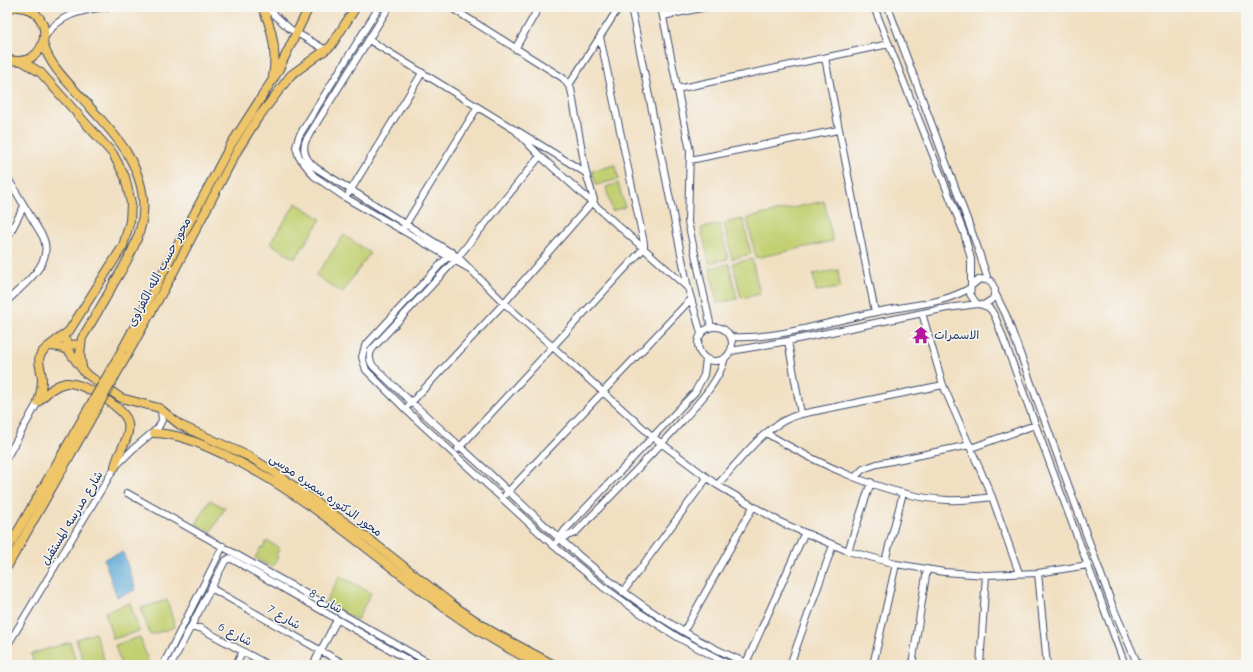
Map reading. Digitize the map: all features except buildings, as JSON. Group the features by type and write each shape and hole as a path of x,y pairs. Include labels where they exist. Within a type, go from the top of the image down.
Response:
{"main road":[{"path":"7,9 15,7"},
{"path":"21,7 30,10 40,20 44,29 44,41 53,64 123,146 135,169 142,194 142,221 135,247 82,338 80,344 80,360 83,370"},
{"path":"262,7 270,24 274,43 272,81"},
{"name":"محور حسب الله الكفراوى","path":"7,567 124,353 230,146 272,81 309,7"},
{"name":"محور حسب الله الكفراوى","path":"7,550 173,273 237,151 257,118 291,75 326,50 334,41 356,7"},
{"path":"22,61 35,55 44,41"},
{"path":"7,59 22,61 41,73 110,150 122,169 130,194 130,221 123,246 69,331 41,353 38,360 42,382 38,402"},
{"path":"62,337 70,345 80,344"},
{"name":"محور الدكتوره سميره موسى","path":"49,346 60,347 68,350 83,370 121,398 161,410 180,425 248,456 284,478 370,540 466,614 512,643 554,665"},
{"path":"38,402 54,388 71,383 83,386 120,409 128,420 129,429 115,467"},
{"name":"محور الدكتوره سميره موسى","path":"154,433 178,435 193,440 244,464 278,484 450,612 487,636 540,665"}],"street":[{"path":"44,41 55,24 70,14 106,7"},
{"path":"266,7 296,33 326,50"},
{"path":"379,7 299,136 296,147 316,168 406,224 449,255"},
{"path":"389,7 306,140 302,155 310,173 346,198 456,259 469,269 504,304 653,437 717,485 753,507 804,534 848,551 896,564 944,572 986,575 1038,573 1088,565"},
{"path":"450,7 563,78 569,85 586,173 594,202"},
{"path":"460,13 464,7"},
{"path":"515,49 539,7"},
{"path":"569,85 619,7"},
{"path":"631,7 688,288 701,333 698,341 698,349 706,359 718,361 725,358"},
{"path":"661,7 688,141 690,160 687,203 688,222 711,327"},
{"path":"663,16 706,7"},
{"path":"874,7 917,119 964,234 971,260 971,298 982,304 996,319 1125,665"},
{"path":"888,7 988,280 993,284 995,293 1006,315 1113,607 1138,665"},
{"path":"455,453 644,248 600,37"},
{"path":"369,40 586,173"},
{"path":"677,89 889,44"},
{"path":"825,58 875,312"},
{"path":"346,198 422,73"},
{"path":"402,230 478,108"},
{"path":"917,119 928,114"},
{"path":"515,130 540,156 594,202 688,288"},
{"path":"690,160 838,130"},
{"path":"540,156 456,259 370,353 370,361 373,366 411,403 592,568 623,592 684,631 749,664 804,534"},
{"path":"7,177 43,237 46,243 47,253 40,267 7,301"},
{"path":"405,409 504,304 594,202"},
{"path":"7,239 24,206"},
{"path":"449,255 367,343 362,354 362,361 366,370 405,409 455,453 554,546 587,574 618,598 658,625 699,650 730,665"},
{"path":"731,336 759,336 835,322 875,312 943,300 970,287 976,280 988,280"},
{"path":"731,351 788,341 922,313 982,304 993,299 995,293"},
{"path":"502,498 691,299"},
{"path":"922,313 943,385 992,497 1019,573"},
{"path":"559,539 575,533 662,443 713,384 720,373 725,358 731,351 731,336 722,328 711,327 701,333"},
{"path":"788,341 801,414"},
{"path":"554,546 699,387 704,375 706,359"},
{"path":"717,485 766,433 781,421 801,414 943,385"},
{"path":"7,458 38,402"},
{"path":"154,433 161,423 161,410"},
{"path":"855,477 867,467 877,464 971,447 1035,425"},
{"name":"شارع مدرسه المستقبل","path":"7,646 115,467 133,449 154,433"},
{"path":"766,433 809,458 855,477 903,493 948,500 992,497"},
{"path":"623,592 707,478"},
{"path":"848,551 871,482"},
{"path":"127,493 433,665"},
{"path":"885,561 903,493"},
{"path":"684,631 753,507"},
{"path":"790,665 833,545"},
{"path":"163,665 223,546"},
{"name":"شارع 8","path":"211,588 225,561 232,559 417,665"},
{"path":"873,665 896,564"},
{"path":"587,574 592,568"},
{"path":"912,665 927,569"},
{"path":"1038,573 1047,665"},
{"path":"980,665 986,575"},
{"path":"171,665 211,588"},
{"name":"شارع 7","path":"211,588 346,665"},
{"path":"1104,610 1113,607"},
{"path":"312,665 337,620"},
{"name":"شارع 6","path":"186,621 191,626 200,628 268,665"},
{"path":"236,665 243,651"}],"green space":[{"path":"615,165 619,179 596,185 592,171"},
{"path":"618,183 625,207 612,211 606,187"},
{"path":"824,201 833,241 756,258 747,218"},
{"path":"296,203 321,219 295,259 270,243"},
{"path":"743,219 751,254 732,259 724,223"},
{"path":"720,224 728,259 709,263 701,228"},
{"path":"344,235 370,253 342,293 316,275"},
{"path":"752,259 760,294 741,298 733,263"},
{"path":"729,264 737,299 717,303 710,268"},
{"path":"838,270 840,288 816,291 813,274"},
{"path":"210,500 225,508 211,532 196,524"},
{"path":"267,541 280,548 276,555 278,557 272,567 255,558 261,547 263,548"},
{"path":"340,576 371,593 357,620 325,603"},
{"path":"167,600 175,627 150,635 141,608"},
{"path":"130,603 139,631 113,639 105,612"},
{"path":"95,633 106,665 85,665 76,639"},
{"path":"140,637 149,664 121,665 115,645"},
{"path":"70,642 77,665 34,665 31,654"}],"water":[{"path":"123,552 136,590 117,597 104,559"}],"place":[{"name":"الاسمرات","path":"921,335"}]}
